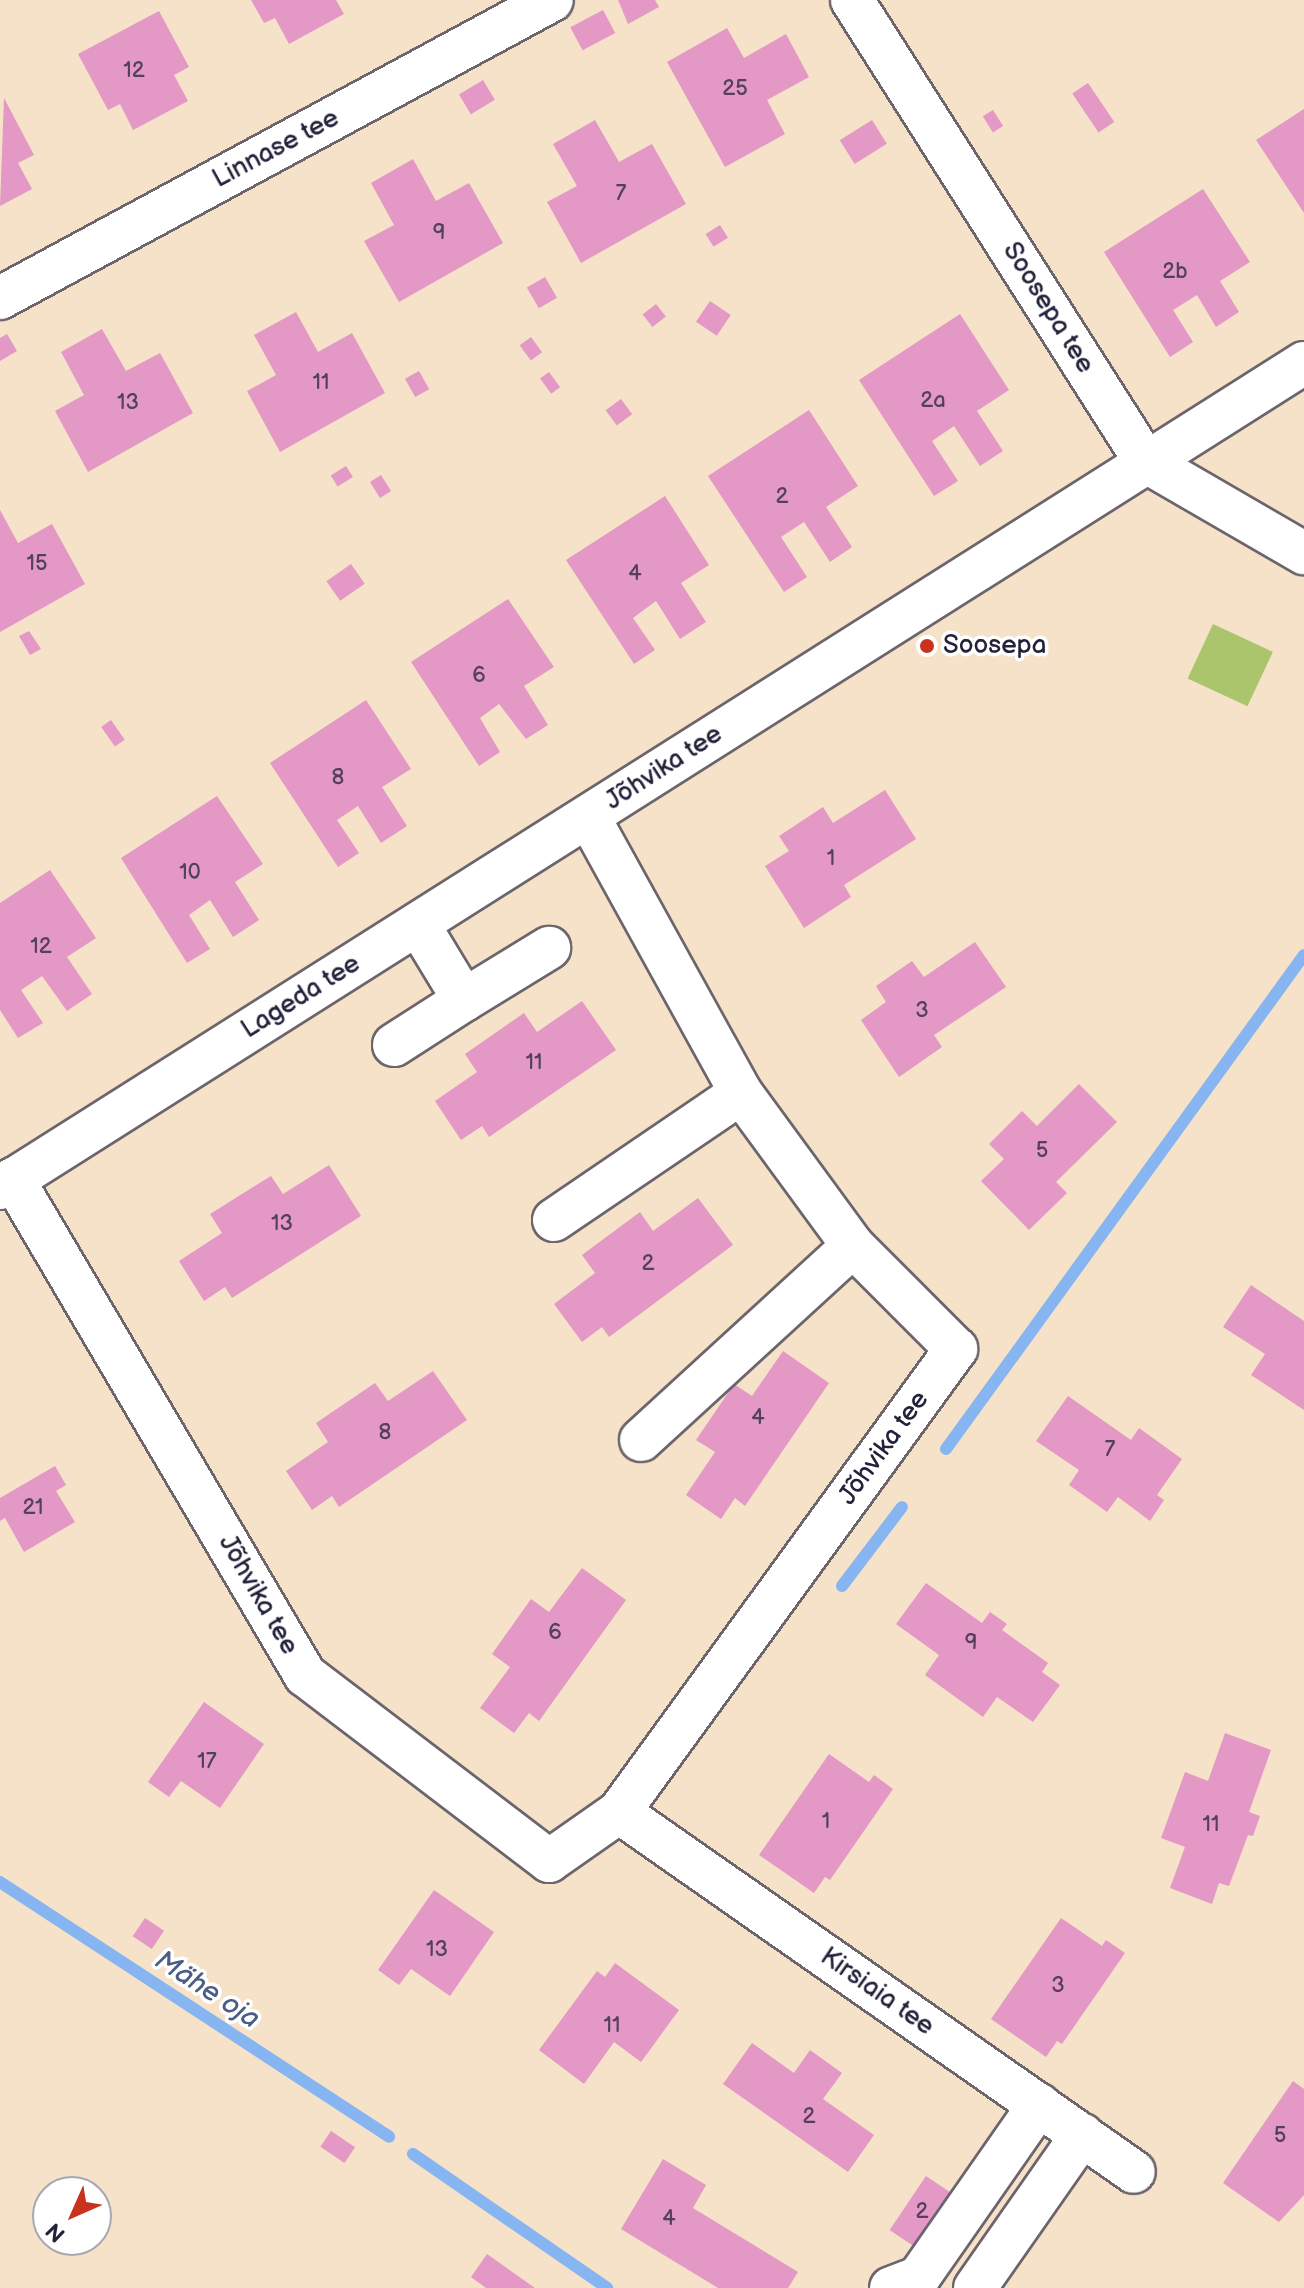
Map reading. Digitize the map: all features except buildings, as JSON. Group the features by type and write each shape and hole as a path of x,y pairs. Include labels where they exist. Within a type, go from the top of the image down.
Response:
{"street":[{"name":"Linnase tee","path":"0,298 552,0"},
{"name":"Soosepa tee","path":"852,0 1145,461 1304,553"},
{"path":"1145,461 1304,363"},
{"name":"Jõhvika tee","path":"7,1184 305,1675 549,1861 619,1812 956,1349 853,1246 741,1093 588,816 1145,461"},
{"name":"Lageda tee","path":"7,1184 588,816"},
{"path":"418,924 464,1000"},
{"path":"394,1045 549,948"},
{"path":"554,1220 741,1093"},
{"path":"641,1440 853,1246"},
{"name":"Kirsiaia tee","path":"619,1812 1134,2172"},
{"path":"891,2288 919,2277 1039,2105"},
{"path":"975,2288 1082,2135"}],"green space":[{"path":"1213,624 1273,652 1247,706 1188,678"}],"waterway":[{"path":"946,1449 1304,955"},
{"path":"842,1586 902,1507"},
{"name":"Mähe oja","path":"0,1882 389,2137"},
{"name":"Mähe oja","path":"413,2154 607,2288"}],"place":[{"name":"Soosepa","path":"927,646"}]}
